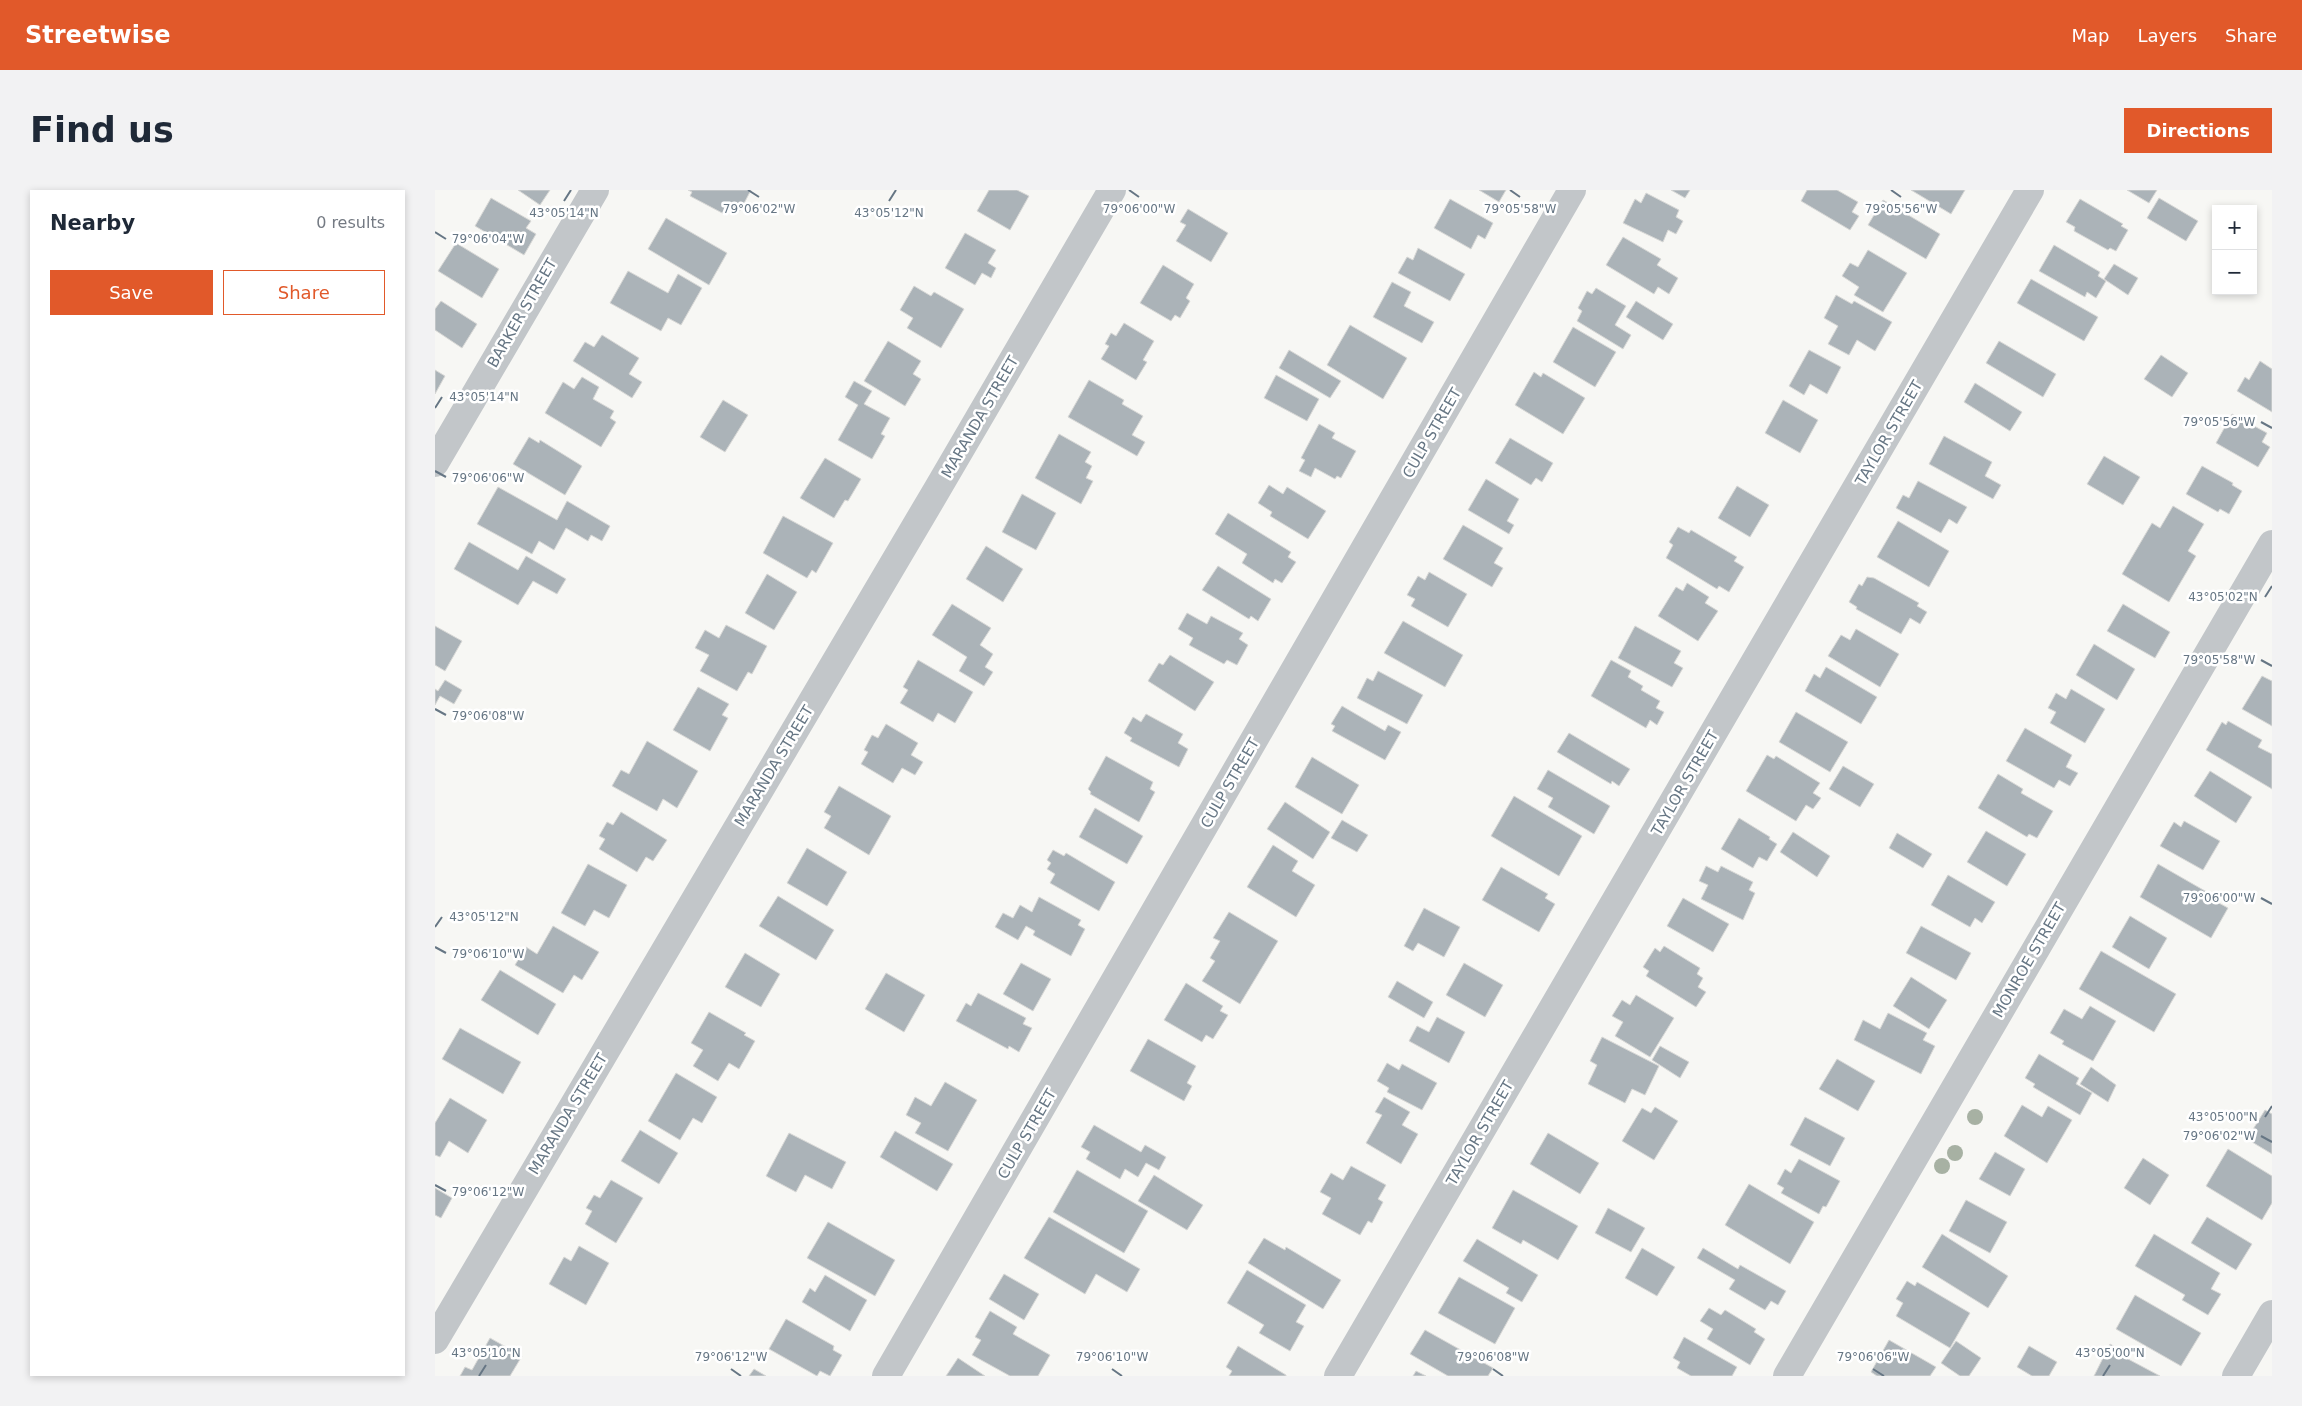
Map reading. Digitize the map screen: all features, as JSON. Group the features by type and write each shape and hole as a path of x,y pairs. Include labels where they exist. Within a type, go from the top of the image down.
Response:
{"street":[{"name":"BARKER STREET","path":"435,463 595,190"},
{"name":"MARANDA STREET","path":"435,1340 1112,190"},
{"name":"CULP STREET","path":"886,1376 1572,190"},
{"name":"TAYLOR STREET","path":"1338,1376 2030,190"},
{"name":"MONROE STREET","path":"1787,1376 2272,544"},
{"path":"2236,1376 2272,1314"}],"building":[{"path":"518,190 550,190 540,205"},
{"path":"688,190 751,190 740,211 731,206 726,215 690,196 692,192"},
{"path":"989,190 1017,190 1029,196 1010,230 977,211"},
{"path":"1479,190 1506,190 1499,202"},
{"path":"1671,190 1690,190 1685,198"},
{"path":"1807,190 1837,190 1858,202 1852,212 1859,216 1850,230 1801,201"},
{"path":"1911,190 1965,190 1951,214"},
{"path":"2127,190 2157,190 2149,203"},
{"path":"1646,193 1679,210 1676,217 1683,221 1676,234 1668,230 1663,242 1623,223 1635,199 1641,203"},
{"path":"491,198 531,221 526,228 536,234 524,255 475,226"},
{"path":"2159,198 2198,221 2186,241 2147,218"},
{"path":"1450,199 1493,223 1485,239 1478,235 1471,249 1434,228"},
{"path":"2080,199 2123,224 2121,226 2128,230 2116,251 2110,248 2108,250 2074,231 2075,227 2066,222"},
{"path":"1883,200 1940,234 1926,259 1868,225"},
{"path":"1188,209 1228,233 1211,262 1176,241 1186,225 1180,222"},
{"path":"666,218 727,253 709,285 648,249"},
{"path":"965,233 996,250 988,263 996,268 991,278 982,273 975,285 945,268"},
{"path":"1623,237 1661,259 1657,265 1678,278 1669,294 1658,287 1654,294 1606,265"},
{"path":"456,243 499,269 482,298 438,271"},
{"path":"2054,245 2100,272 2098,276 2106,281 2096,298 2087,292 2085,297 2039,271"},
{"path":"1418,248 1465,274 1450,301 1398,273 1407,257 1413,260"},
{"path":"1868,250 1907,273 1883,312 1854,295 1859,287 1842,276 1850,263 1858,267"},
{"path":"2114,264 2138,278 2128,295 2104,279"},
{"path":"1163,265 1194,284 1186,298 1190,301 1180,318 1175,315 1171,321 1140,303"},
{"path":"628,271 668,293 678,274 702,288 681,325 668,318 661,331 610,303"},
{"path":"2031,279 2098,317 2084,341 2017,303"},
{"path":"1392,282 1411,292 1404,306 1434,322 1422,343 1373,317"},
{"path":"914,286 931,296 934,292 964,309 941,348 907,328 913,318 900,310"},
{"path":"1596,288 1626,306 1615,325 1631,335 1623,349 1577,321 1582,311 1578,308 1587,291 1592,294"},
{"path":"1836,295 1852,304 1854,301 1892,322 1875,351 1857,340 1849,355 1828,344 1838,326 1824,318"},
{"path":"441,301 477,324 462,348 435,330 435,309"},
{"path":"1636,301 1673,324 1663,340 1626,317"},
{"path":"1124,323 1154,341 1143,360 1147,362 1136,380 1101,359 1109,346 1105,344 1111,333 1116,336"},
{"path":"1350,325 1407,358 1383,399 1327,365"},
{"path":"1573,327 1616,352 1595,387 1553,362"},
{"path":"602,335 639,358 629,374 642,382 632,398 573,361 585,342 594,347"},
{"path":"888,341 921,361 913,374 921,379 905,406 864,381"},
{"path":"1999,341 2056,374 2043,397 1986,363"},
{"path":"1289,350 1341,381 1330,398 1279,368"},
{"path":"1809,350 1841,367 1827,394 1810,384 1804,395 1789,386"},
{"path":"2161,355 2188,373 2172,397 2144,379"},
{"path":"2260,361 2272,369 2272,412 2237,391 2245,377 2249,380"},
{"path":"435,370 445,376 435,394"},
{"path":"1534,372 1541,377 1543,373 1585,398 1563,434 1515,405"},
{"path":"1276,375 1319,399 1307,421 1264,398"},
{"path":"582,377 599,387 593,399 614,411 610,418 616,422 601,447 545,413 563,382 574,389"},
{"path":"1089,380 1124,400 1122,404 1143,416 1132,435 1145,442 1137,456 1068,417"},
{"path":"854,381 872,391 864,404 890,418 881,434 885,436 872,459 838,440 858,405 845,397"},
{"path":"1975,383 2022,412 2010,431 1964,402"},
{"path":"723,400 748,415 725,452 700,437"},
{"path":"1783,400 1818,420 1800,453 1765,433"},
{"path":"2232,414 2267,433 2262,442 2270,447 2258,467 2216,443"},
{"path":"1319,424 1335,433 1332,438 1356,451 1341,478 1337,476 1335,479 1315,468 1311,477 1299,471 1305,460 1301,458"},
{"path":"1059,434 1091,452 1085,462 1092,466 1086,478 1093,481 1081,504 1035,478"},
{"path":"1944,436 1992,462 1985,476 2001,485 1993,499 1929,464"},
{"path":"529,437 539,443 540,440 582,466 565,495 513,464"},
{"path":"1510,438 1553,463 1542,482 1536,478 1531,485 1495,463"},
{"path":"2104,456 2140,477 2123,505 2087,484"},
{"path":"825,458 861,479 848,501 845,500 834,518 800,498"},
{"path":"2202,466 2233,483 2232,485 2242,491 2229,514 2220,509 2218,512 2186,494"},
{"path":"1486,479 1519,499 1507,521 1514,525 1509,534 1468,510"},
{"path":"1918,481 1967,507 1957,524 1949,519 1941,533 1896,508 1903,495 1909,498"},
{"path":"1269,485 1283,494 1287,487 1326,511 1308,539 1270,516 1272,512 1258,503"},
{"path":"1737,486 1769,505 1750,537 1718,518"},
{"path":"498,487 557,520 567,501 610,526 602,541 591,535 588,541 566,528 554,550 539,541 532,554 477,524"},
{"path":"1022,494 1056,513 1036,550 1002,532"},
{"path":"2173,506 2204,524 2188,551 2196,556 2169,602 2122,574 2152,523 2160,528"},
{"path":"1228,513 1291,552 1288,557 1296,562 1282,583 1275,579 1273,583 1242,563 1247,554 1215,534"},
{"path":"783,516 833,543 816,573 812,570 807,578 763,553"},
{"path":"1898,521 1949,551 1929,587 1877,557"},
{"path":"1463,525 1503,548 1494,563 1503,568 1492,587 1443,559"},
{"path":"1678,527 1689,533 1691,530 1737,557 1734,561 1744,567 1729,592 1719,586 1717,589 1666,558 1673,545 1669,542"},
{"path":"469,542 518,570 526,556 566,579 557,594 533,581 518,605 454,569"},
{"path":"986,546 1023,569 1003,602 966,579"},
{"path":"1218,566 1271,599 1258,621 1251,616 1249,619 1202,590"},
{"path":"1429,572 1467,594 1448,627 1411,606 1415,599 1407,595 1418,576 1425,580"},
{"path":"767,574 797,592 774,630 745,613"},
{"path":"1867,577 1874,578 1919,603 1917,606 1927,612 1920,624 1910,618 1901,634 1856,609 1857,607 1849,602 1859,584 1862,586"},
{"path":"1687,583 1709,597 1705,603 1718,611 1698,641 1658,616 1676,587 1683,591"},
{"path":"952,604 991,628 980,645 993,654 985,667 993,672 984,686 959,671 967,657 932,635"},
{"path":"2123,604 2170,632 2155,658 2107,631"},
{"path":"1187,613 1207,624 1211,616 1243,633 1239,639 1248,645 1237,665 1227,660 1224,664 1189,645 1193,638 1178,629"},
{"path":"1403,621 1463,655 1445,687 1384,653"},
{"path":"726,625 767,646 752,674 748,672 737,691 700,671 709,655 695,648 705,630 719,638"},
{"path":"435,626 462,641 445,671 435,665"},
{"path":"1635,626 1681,651 1674,663 1683,668 1672,687 1618,658"},
{"path":"1856,629 1899,654 1880,687 1828,656 1841,635 1850,640"},
{"path":"2094,644 2135,669 2117,700 2076,675"},
{"path":"1170,655 1214,682 1195,711 1148,681 1159,663 1163,665"},
{"path":"918,660 973,692 955,723 938,713 933,722 900,703 908,690 903,687"},
{"path":"1611,660 1631,671 1628,677 1643,686 1641,690 1660,701 1656,708 1664,712 1657,725 1650,720 1646,728 1591,696"},
{"path":"1826,667 1877,697 1861,724 1805,691 1814,674 1820,678"},
{"path":"1378,671 1423,695 1407,724 1357,698 1367,678 1373,681"},
{"path":"2262,676 2272,681 2272,726 2242,709"},
{"path":"445,680 462,690 454,704 440,696 435,705 435,689 438,691"},
{"path":"698,687 729,704 722,715 728,718 710,751 673,730"},
{"path":"2071,689 2105,709 2085,743 2050,723 2056,712 2048,708 2056,693 2066,699"},
{"path":"1342,706 1385,731 1388,725 1401,732 1385,760 1332,731 1335,726 1331,724"},
{"path":"1796,712 1848,742 1830,772 1779,742"},
{"path":"1146,714 1183,734 1178,743 1188,749 1179,767 1130,741 1132,738 1124,733 1133,717 1141,722"},
{"path":"2228,721 2262,740 2258,747 2272,754 2272,789 2206,750 2222,722 2226,725"},
{"path":"886,724 918,743 911,755 923,762 915,775 902,768 893,783 861,764 868,752 864,750 872,735 878,738"},
{"path":"2025,728 2072,755 2066,767 2078,773 2070,786 2059,780 2054,788 2006,761"},
{"path":"1569,733 1630,769 1619,786 1612,781 1611,784 1557,752"},
{"path":"647,741 698,771 677,808 663,799 657,811 612,786 621,770 629,774"},
{"path":"1767,755 1774,759 1776,756 1820,783 1813,793 1821,798 1813,809 1806,805 1796,821 1746,791"},
{"path":"1106,756 1153,782 1150,789 1155,792 1139,822 1090,794 1091,792 1088,789"},
{"path":"1312,757 1359,785 1342,814 1295,787"},
{"path":"1843,766 1874,784 1860,807 1829,789"},
{"path":"1548,770 1610,806 1594,834 1548,807 1553,798 1537,789"},
{"path":"2210,771 2252,797 2236,823 2194,796"},
{"path":"1998,774 2023,789 2021,793 2053,811 2037,838 2029,834 2027,837 1978,808"},
{"path":"839,786 891,816 869,855 824,828 831,816 824,812"},
{"path":"1514,796 1582,836 1559,876 1491,836"},
{"path":"1285,802 1330,832 1313,859 1267,829"},
{"path":"1095,808 1143,836 1127,864 1079,837"},
{"path":"621,812 667,840 653,861 646,857 637,872 599,849 605,839 599,836 607,822 613,825"},
{"path":"1739,818 1770,837 1769,839 1777,844 1767,861 1759,857 1753,868 1721,849"},
{"path":"1342,820 1368,835 1357,852 1331,838"},
{"path":"2184,821 2220,841 2203,870 2160,846 2174,822 2181,827"},
{"path":"1986,831 2026,854 2007,886 1967,862"},
{"path":"1793,832 1830,856 1817,877 1780,852"},
{"path":"1897,833 1932,854 1923,868 1889,848"},
{"path":"1273,845 1298,861 1292,871 1315,885 1296,917 1247,887"},
{"path":"807,848 847,872 827,906 787,883"},
{"path":"1053,850 1064,856 1066,853 1115,882 1099,911 1050,883 1055,874 1047,869 1051,863 1047,860"},
{"path":"588,864 627,885 609,918 594,910 585,926 561,913"},
{"path":"2158,864 2219,899 2217,902 2228,908 2211,938 2140,897"},
{"path":"1706,866 1718,872 1721,866 1753,882 1749,890 1755,893 1743,920 1701,899 1708,885 1699,881"},
{"path":"1501,867 1548,894 1545,898 1555,904 1539,932 1482,900"},
{"path":"1948,875 1995,902 1982,923 1975,918 1970,927 1931,905"},
{"path":"778,896 834,930 816,960 759,926"},
{"path":"1039,897 1081,920 1078,925 1085,929 1071,956 1033,935 1035,931 1026,926 1018,940 995,927 1003,913 1013,918 1020,905 1032,912"},
{"path":"1683,898 1729,924 1713,952 1667,926"},
{"path":"1424,908 1460,927 1444,957 1418,943 1413,951 1404,946"},
{"path":"1229,912 1278,941 1240,1004 1202,981 1215,961 1210,958 1220,941 1213,938"},
{"path":"2130,916 2167,938 2149,969 2112,947"},
{"path":"553,926 599,952 582,980 574,975 563,993 515,965 526,947 537,954"},
{"path":"1921,926 1971,953 1956,980 1906,953"},
{"path":"1664,946 1700,968 1697,974 1703,978 1698,987 1706,992 1696,1007 1646,976 1649,971 1643,967 1655,948 1660,952"},
{"path":"2101,951 2176,994 2154,1032 2079,989"},
{"path":"745,953 780,974 761,1007 725,987"},
{"path":"1021,963 1051,979 1033,1011 1003,994"},
{"path":"1464,963 1503,985 1485,1017 1446,995"},
{"path":"500,970 556,1004 538,1035 481,1000"},
{"path":"886,973 925,995 904,1032 865,1009"},
{"path":"1911,977 1947,1000 1929,1029 1893,1006"},
{"path":"1397,981 1433,1002 1424,1018 1388,997"},
{"path":"1186,983 1223,1006 1220,1011 1228,1015 1213,1039 1206,1035 1202,1042 1164,1020"},
{"path":"978,993 1026,1018 1023,1024 1032,1028 1019,1052 1009,1046 1008,1049 956,1021 966,1003 971,1006"},
{"path":"1636,995 1674,1018 1650,1057 1615,1036 1623,1022 1612,1016 1622,1000 1630,1005"},
{"path":"2090,1006 2116,1021 2093,1061 2062,1044 2064,1041 2050,1033 2064,1009 2082,1019"},
{"path":"709,1012 746,1033 744,1035 755,1041 739,1069 729,1063 718,1081 693,1066 703,1050 691,1043"},
{"path":"1888,1013 1927,1033 1923,1040 1935,1046 1921,1074 1854,1040 1863,1020 1880,1029"},
{"path":"1437,1017 1465,1032 1449,1063 1409,1041 1417,1026 1429,1032"},
{"path":"460,1028 521,1062 503,1094 442,1059"},
{"path":"1602,1037 1659,1066 1645,1095 1632,1089 1625,1103 1588,1084 1597,1065 1590,1061"},
{"path":"1148,1039 1196,1066 1187,1083 1192,1086 1184,1101 1130,1071"},
{"path":"1660,1046 1689,1062 1680,1078 1652,1060"},
{"path":"2039,1054 2079,1078 2076,1084 2092,1093 2080,1115 2033,1087 2035,1084 2025,1078"},
{"path":"1837,1059 1875,1081 1858,1111 1819,1089"},
{"path":"1387,1063 1399,1070 1402,1064 1437,1083 1422,1110 1387,1092 1389,1088 1377,1081"},
{"path":"2091,1067 2116,1085 2108,1102 2080,1084"},
{"path":"676,1073 717,1097 702,1123 693,1118 680,1140 648,1121"},
{"path":"945,1082 977,1100 948,1151 915,1133 921,1123 906,1115 915,1097 931,1106"},
{"path":"1384,1097 1410,1112 1402,1125 1418,1134 1401,1164 1366,1143 1382,1115 1375,1112"},
{"path":"450,1098 487,1120 468,1153 449,1141 440,1157 435,1155 435,1123"},
{"path":"2022,1105 2042,1117 2048,1106 2072,1120 2047,1163 2004,1136"},
{"path":"1655,1107 1678,1121 1654,1160 1622,1141 1642,1108 1651,1113"},
{"path":"2265,1110 2272,1114 2272,1154 2247,1139"},
{"path":"1805,1117 1845,1138 1830,1166 1790,1145"},
{"path":"1094,1125 1141,1152 1145,1145 1166,1157 1159,1170 1146,1163 1138,1177 1125,1169 1120,1179 1086,1159 1090,1152 1081,1147"},
{"path":"640,1130 678,1153 659,1184 621,1161"},
{"path":"895,1131 953,1164 937,1191 880,1157"},
{"path":"789,1133 846,1162 832,1189 805,1175 796,1192 766,1176"},
{"path":"1548,1133 1599,1163 1580,1194 1530,1164"},
{"path":"2228,1149 2272,1176 2272,1203 2262,1220 2206,1186"},
{"path":"1995,1152 2025,1169 2010,1196 1979,1179"},
{"path":"2143,1158 2169,1175 2150,1205 2124,1188"},
{"path":"1799,1159 1840,1181 1826,1207 1823,1206 1819,1214 1781,1193 1784,1188 1777,1184 1785,1169 1791,1173"},
{"path":"1351,1166 1386,1185 1378,1199 1383,1202 1372,1223 1368,1221 1360,1235 1322,1214 1331,1198 1320,1192 1331,1173 1343,1180"},
{"path":"1077,1170 1148,1211 1124,1253 1053,1212"},
{"path":"1154,1175 1203,1205 1187,1230 1138,1201"},
{"path":"611,1180 643,1198 616,1243 585,1224 592,1211 586,1208 594,1195 600,1198"},
{"path":"1749,1184 1814,1222 1790,1264 1725,1225"},
{"path":"435,1188 452,1198 441,1218 435,1215"},
{"path":"1513,1190 1578,1226 1558,1260 1523,1240 1521,1244 1492,1228"},
{"path":"1966,1200 2007,1222 1990,1253 1949,1231"},
{"path":"1608,1208 1645,1228 1631,1252 1595,1233"},
{"path":"1049,1217 1140,1269 1127,1292 1096,1274 1085,1294 1024,1258"},
{"path":"2207,1217 2252,1244 2236,1270 2191,1243"},
{"path":"828,1222 895,1260 875,1296 807,1258"},
{"path":"1942,1234 2008,1276 1988,1308 1922,1267"},
{"path":"2154,1234 2220,1273 2211,1289 2221,1294 2208,1315 2182,1300 2185,1295 2135,1266"},
{"path":"1264,1238 1285,1250 1286,1247 1341,1280 1323,1309 1248,1263"},
{"path":"1477,1239 1538,1275 1522,1302 1506,1293 1509,1288 1463,1261"},
{"path":"579,1246 609,1263 586,1305 549,1284 564,1257 571,1261"},
{"path":"1642,1248 1675,1267 1657,1296 1625,1278"},
{"path":"1703,1248 1738,1269 1740,1265 1786,1291 1778,1305 1771,1301 1765,1310 1729,1289 1735,1280 1697,1258"},
{"path":"1247,1270 1306,1305 1296,1322 1304,1326 1290,1351 1259,1333 1264,1325 1227,1303"},
{"path":"1004,1274 1039,1294 1024,1320 989,1299"},
{"path":"825,1275 867,1300 850,1331 802,1302 810,1288 815,1292"},
{"path":"1459,1277 1515,1308 1495,1344 1438,1313"},
{"path":"1907,1281 1915,1286 1917,1282 1970,1313 1950,1348 1896,1316 1903,1303 1896,1299"},
{"path":"2135,1295 2201,1333 2181,1366 2116,1329"},
{"path":"1709,1308 1721,1315 1725,1310 1756,1329 1754,1332 1765,1339 1750,1365 1707,1339 1713,1329 1700,1321"},
{"path":"990,1311 1017,1327 1013,1334 1050,1355 1038,1376 1010,1376 972,1355 981,1340 975,1337"},
{"path":"786,1319 834,1346 833,1350 842,1355 830,1376 820,1371 817,1376 769,1349"},
{"path":"1425,1330 1493,1368 1488,1376 1448,1376 1410,1354"},
{"path":"1684,1337 1737,1367 1732,1376 1691,1376 1677,1368 1680,1362 1673,1358"},
{"path":"490,1338 522,1356 510,1376 460,1376 465,1367 472,1370"},
{"path":"1889,1340 1936,1367 1930,1376 1877,1376 1871,1372"},
{"path":"1956,1341 1981,1358 1969,1376 1960,1376 1941,1363"},
{"path":"2110,1344 2130,1355 2128,1359 2160,1376 2094,1376"},
{"path":"1238,1346 1286,1376 1229,1376 1232,1371 1226,1367"},
{"path":"2029,1346 2057,1362 2049,1376 2032,1376 2017,1367"},
{"path":"958,1358 985,1376 946,1376"},
{"path":"754,1369 766,1376 749,1376"},
{"path":"1416,1371 1426,1376 1413,1376"}]}
